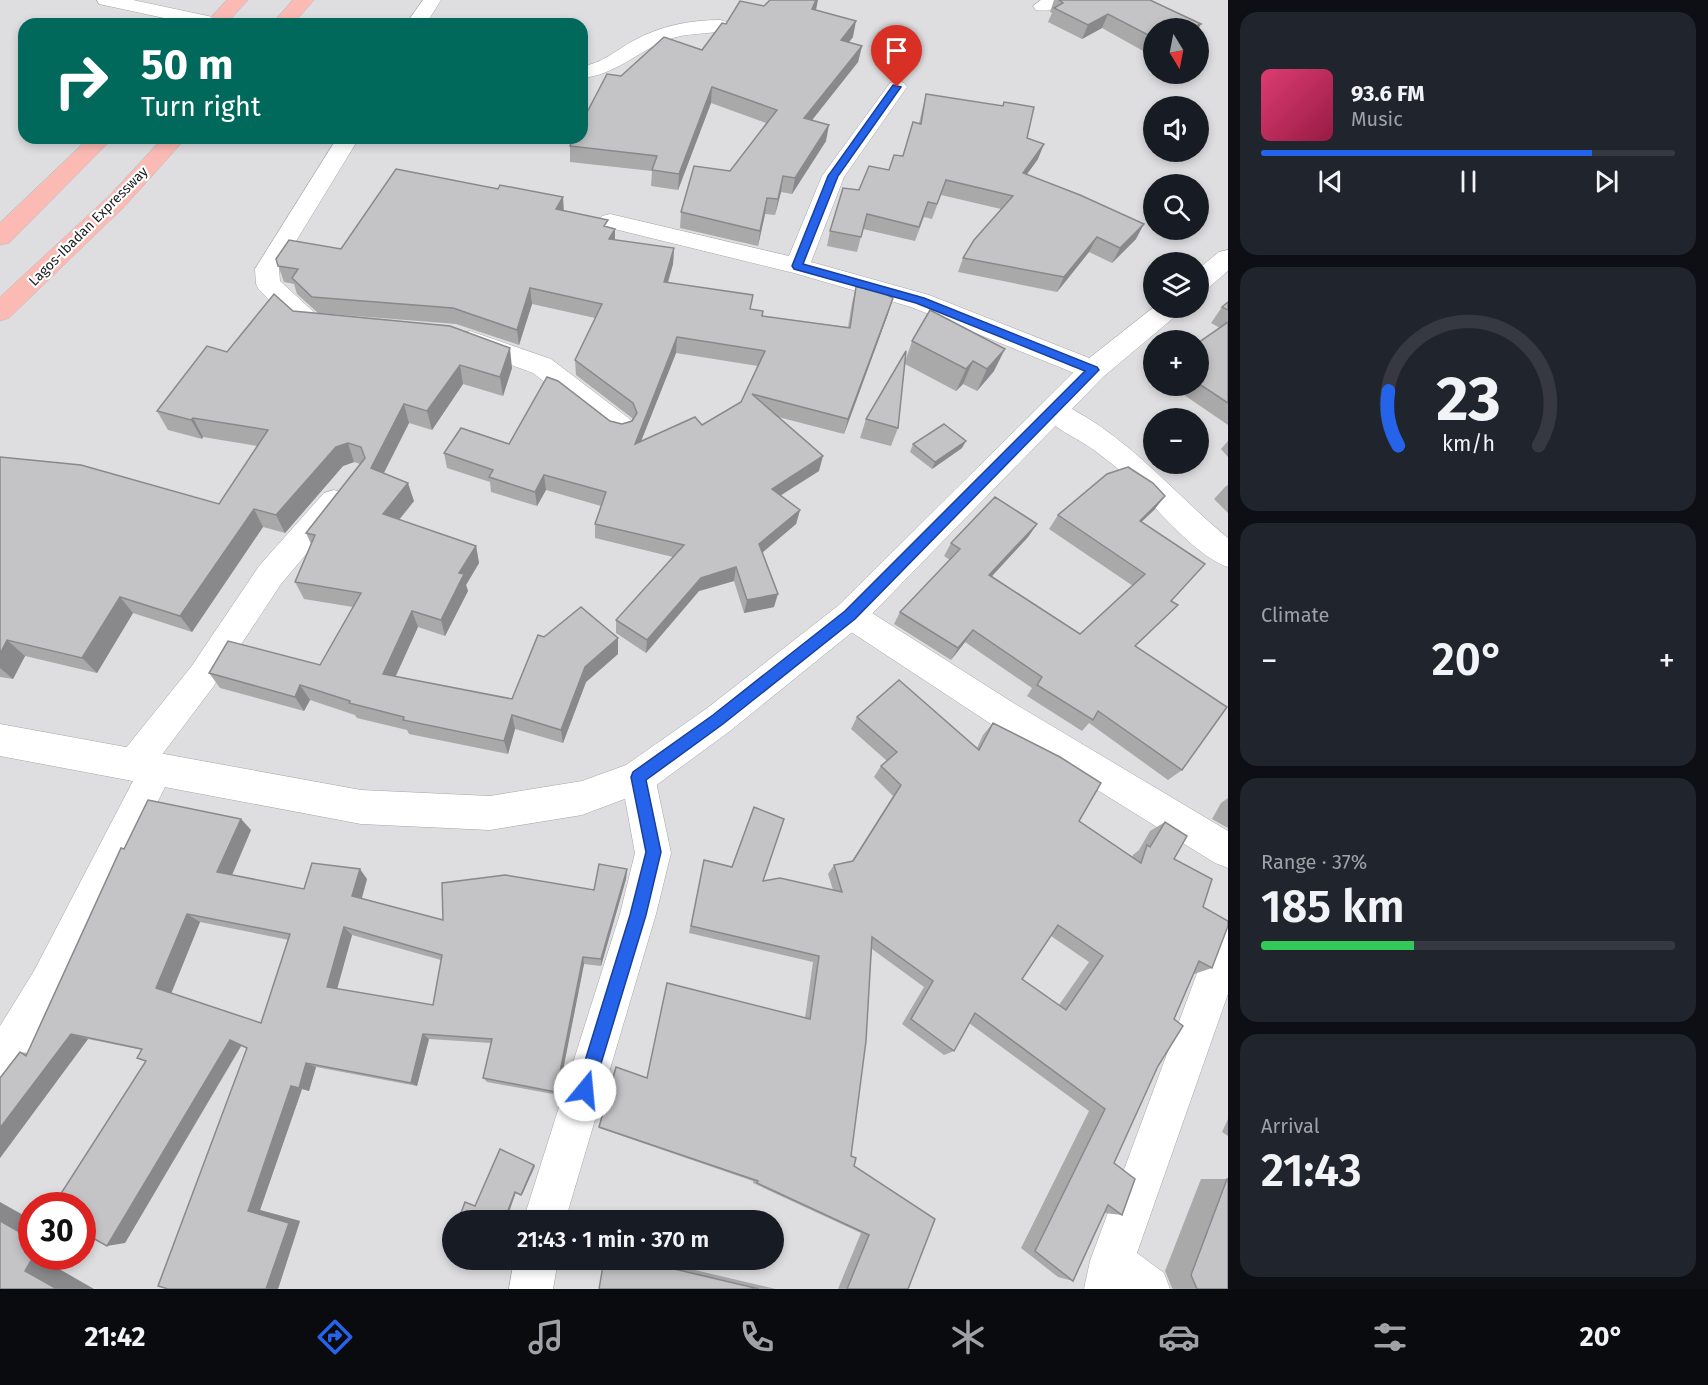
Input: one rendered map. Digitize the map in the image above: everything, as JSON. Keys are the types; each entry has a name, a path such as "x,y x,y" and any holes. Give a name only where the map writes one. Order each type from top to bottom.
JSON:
{"highway":[{"path":"221,18 238,0"},
{"path":"288,18 304,0"},
{"path":"0,237 96,144"},
{"name":"Lagos-Ibadan Expressway","path":"0,312 118,200 169,144"}],"street":[{"path":"106,0 188,18"},
{"path":"420,18 432,0"},
{"path":"588,71 605,68 638,46 678,28 720,26"},
{"path":"797,266 833,176 897,87"},
{"path":"344,144 267,269 268,284 310,323 355,327"},
{"path":"610,221 706,246 797,266 920,301 1093,370"},
{"path":"1209,274 1228,258"},
{"path":"0,740 362,807 490,813 582,798 638,777 718,720 850,615 1093,370 1156,318"},
{"path":"445,334 456,335 542,366 621,427"},
{"path":"1053,410 1092,434 1130,463 1193,526 1228,555"},
{"path":"0,1063 46,984 145,767 270,574 350,482"},
{"path":"850,615 1003,714 1228,851"},
{"path":"547,1210 638,915 653,852 638,777"},
{"path":"1148,1289 1109,1275 1228,941"},
{"path":"531,1289 534,1270"}],"building":[{"path":"770,0 816,0 812,9 856,21 841,40 862,46 804,118 829,125 795,178 783,176 778,199 767,198 760,231 681,212 694,166 730,171 777,110 712,87 679,174 652,170 657,156 570,146 571,144 588,144 588,110 607,74 621,76 664,37 702,50 722,23 726,24 740,1 764,6"},
{"path":"1059,0 1150,0 1188,18 1143,18 1143,32 1108,14 1088,25 1054,8 1063,3"},
{"path":"926,94 1003,106 1004,102 1034,107 1027,138 1044,144 1023,173 1080,195 1143,225 1120,248 1097,237 1064,277 963,258 974,240 1013,196 946,180 937,204 928,202 919,227 867,214 861,237 830,231 843,188 859,190 869,166 889,170 894,155 903,156 913,122 921,124"},
{"path":"396,169 498,189 500,185 563,197 556,209 608,220 604,226 615,229 609,239 674,248 664,282 753,295 750,309 763,311 762,316 850,328 856,287 878,290 893,298 848,419 752,394 823,456 772,489 800,510 759,544 778,594 747,600 736,567 701,578 647,640 616,620 684,545 595,524 606,492 544,475 535,492 489,477 493,470 444,453 461,428 509,444 547,377 558,381 610,421 622,424 632,421 637,413 633,403 575,360 602,304 530,288 517,330 453,308 312,297 292,278 298,269 278,266 276,259 289,240 341,249","holes":["677,337 765,351 741,402 702,425 695,417 635,444"]},
{"path":"274,294 293,311 450,326 510,348 500,377 460,365 427,411 404,404 371,468 408,483 383,514 476,546 459,573 464,574 441,620 412,611 383,674 512,699 538,635 544,637 581,607 618,638 585,667 561,730 512,715 504,741 403,720 404,717 349,703 350,701 300,685 295,697 209,673 228,641 320,665 361,593 295,582 315,535 306,533 365,458 361,447 348,443 336,447 276,515 254,509 180,616 120,597 82,658 7,640 0,654 0,457 81,465 219,504 268,430 193,418 191,420 157,411 207,346 227,352"},
{"path":"1228,302 1228,310 1222,307"},
{"path":"930,310 1005,349 987,369 973,361 966,369 912,341"},
{"path":"1228,322 1228,403 1209,390 1209,335"},
{"path":"906,351 898,428 866,419"},
{"path":"944,424 966,441 935,462 913,444"},
{"path":"1128,467 1153,483 1165,496 1140,521 1205,564 1171,601 1178,605 1135,646 1227,707 1182,770 1098,711 1093,720 1037,685 1042,677 973,630 958,648 900,612 960,549 951,543 995,497 1037,524 989,575 1080,634 1145,574 1058,515 1107,474"},
{"path":"899,680 979,750 993,723 1060,757 1101,783 1079,821 1141,863 1147,845 1150,847 1165,822 1187,836 1174,859 1212,879 1203,907 1228,921 1228,926 1212,968 1199,961 1174,1019 1183,1026 1158,1066 1114,1163 1135,1179 1122,1215 1108,1205 1073,1281 1035,1251 1105,1109 975,1013 954,1051 911,1019 933,981 872,937 866,1041 851,1156 856,1158 854,1166 935,1219 908,1289 847,1289 869,1235 757,1183 758,1181 599,1127 616,1067 647,1078 667,983 810,1019 819,956 691,926 704,860 732,867 754,807 784,819 763,881 780,878 842,892 834,865 853,861 901,785 881,766 897,752 857,717","holes":["1058,925 1103,956 1066,1010 1022,979"]},
{"path":"148,800 241,819 217,872 304,889 312,863 360,869 352,896 443,920 442,883 505,875 594,890 599,864 627,869 601,959 583,957 556,1092 483,1078 492,1039 423,1034 411,1083 306,1063 299,1088 291,1086 248,1211 289,1223 266,1289 168,1289 158,1286 247,1048 230,1040 107,1246 96,1240 96,1192 62,1192 146,1061 137,1058 142,1049 71,1034 0,1128 0,1078 20,1052 26,1056 121,848 124,849","holes":["187,914 290,934 261,1023 156,988","344,927 442,955 433,1005 327,987"]},
{"path":"500,1149 534,1165 521,1195 515,1192 508,1210 462,1210 465,1202 475,1206"},
{"path":"1227,1179 1228,1289 1197,1289 1191,1275"},
{"path":"0,1221 18,1231 18,1270 26,1270 57,1289 0,1289"},
{"path":"602,1270 678,1270 759,1289 599,1289"}],"route":[{"path":"585,1090 638,915 653,852 638,777 718,720 850,615 1093,370 920,301 797,266 833,176 897,87"}]}
